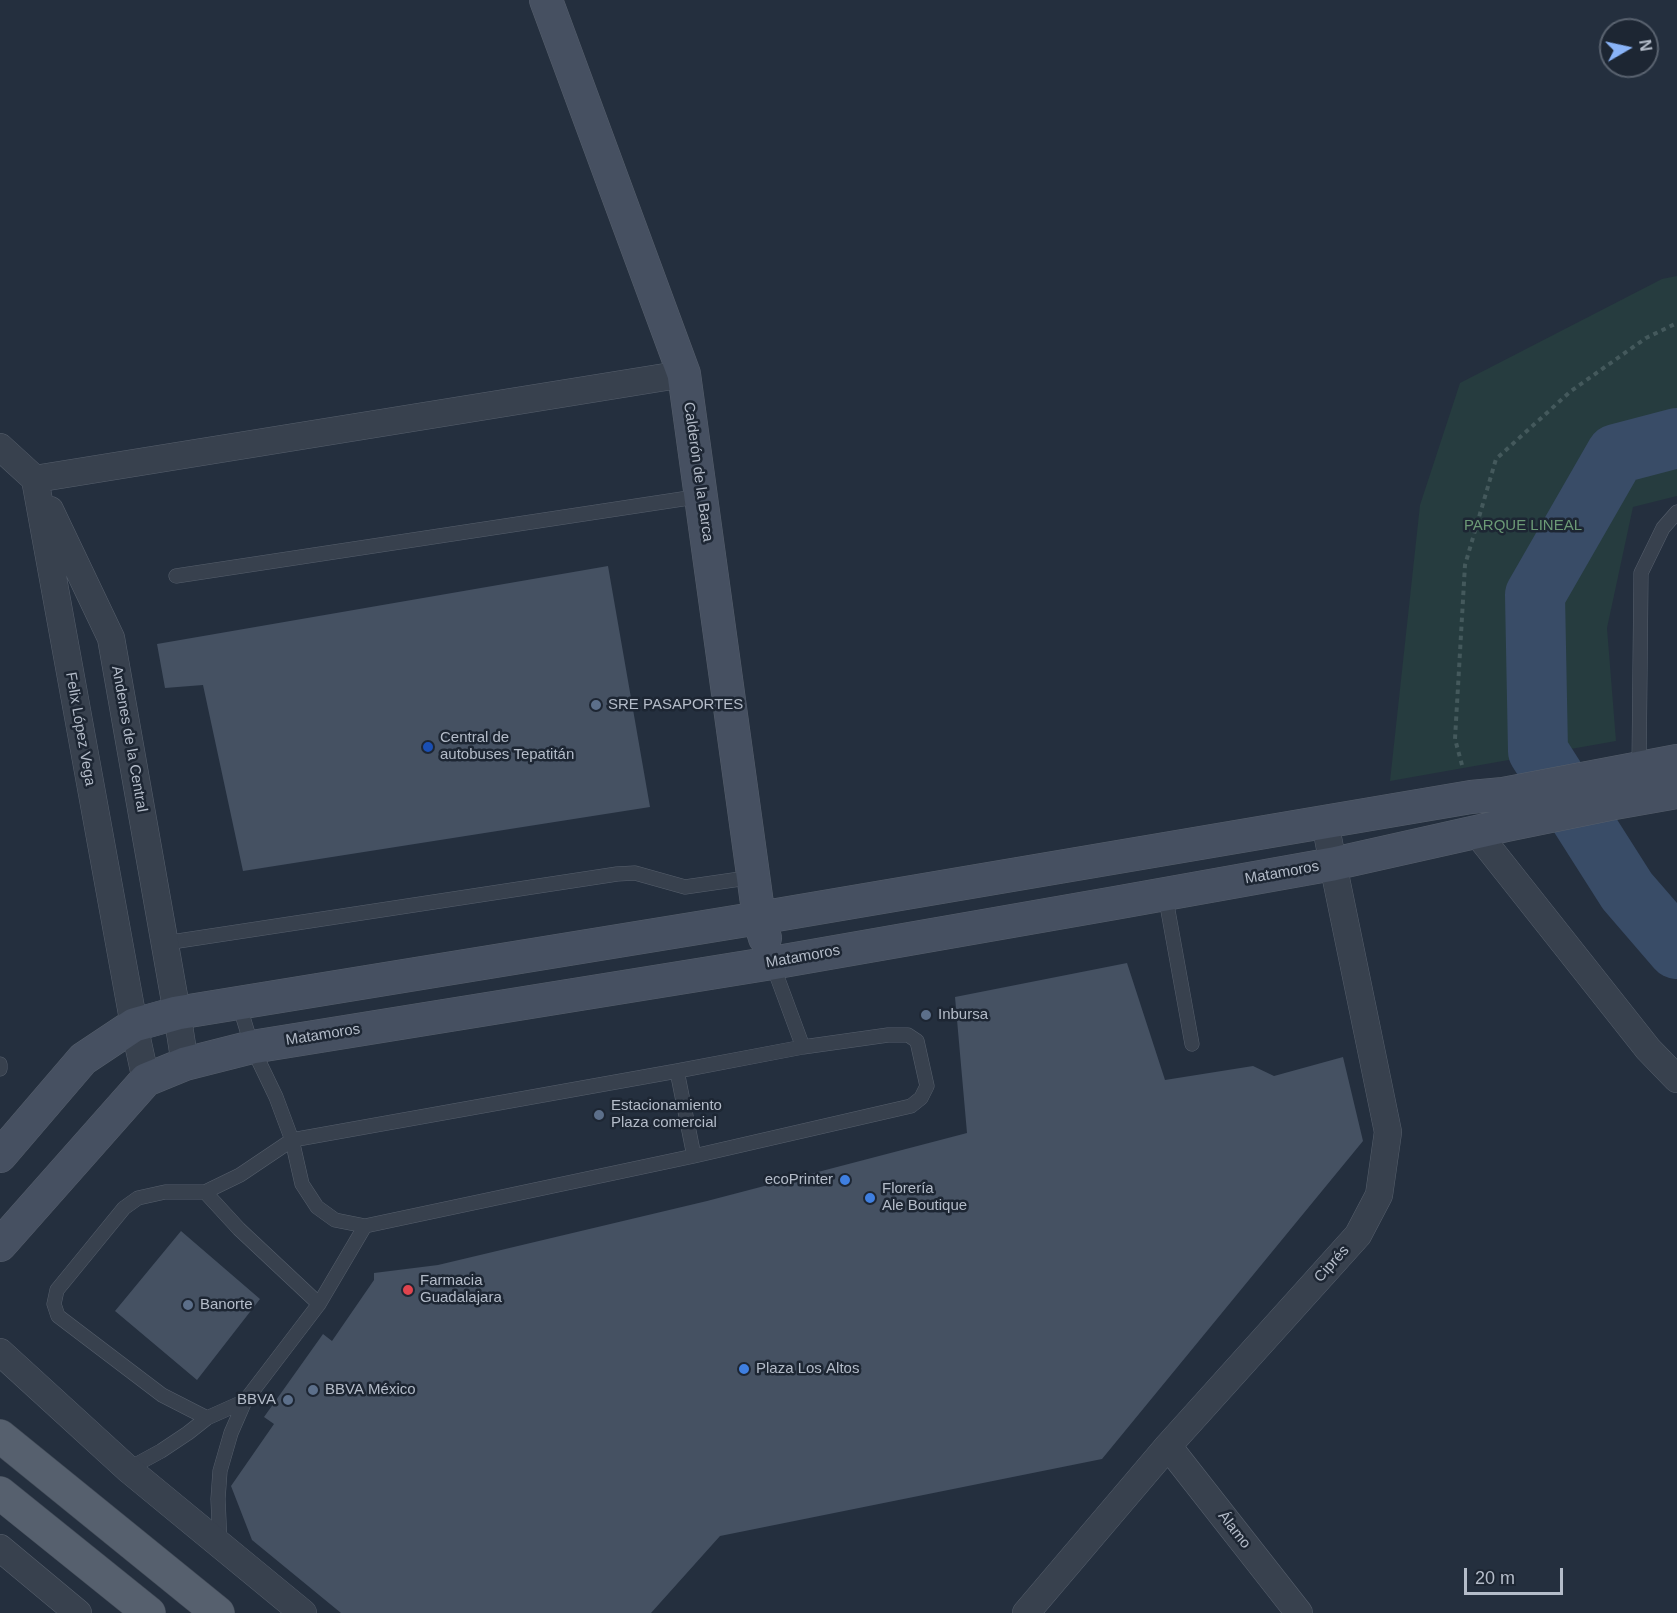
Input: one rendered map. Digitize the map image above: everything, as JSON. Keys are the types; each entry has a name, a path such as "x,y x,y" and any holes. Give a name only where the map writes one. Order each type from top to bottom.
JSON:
{"main road":[{"path":"0,1436 218,1613"},
{"path":"0,1493 149,1613"}],"street":[{"name":"Calderón de la Barca","path":"546,0 684,374 759,918 772,963"},
{"path":"0,447 35,479 684,374"},
{"name":"Andenes de la Central","path":"35,479 111,638 185,1064"},
{"name":"Felix López Vega","path":"35,479 134,1025 146,1080"},
{"name":"Matamoros","path":"1603,790 1639,768 1677,761"},
{"name":"Matamoros","path":"0,1245 146,1080 185,1064 252,1047 772,963 1333,864 1496,817 1603,790 1677,792"},
{"name":"Matamoros","path":"0,1156 82,1059 134,1025 177,1013 759,918 1470,797 1496,817"},
{"path":"1496,817 1648,1049 1677,1079"},
{"name":"Ciprés","path":"1026,1613 1168,1446 1358,1235 1380,1195 1388,1132 1325,822"},
{"path":"0,1352 128,1469 303,1613"},
{"name":"Álamo","path":"1168,1446 1299,1613"},
{"path":"0,1548 78,1613"}],"lane":[{"path":"176,576 702,496"},
{"path":"1639,768 1641,573 1663,528 1677,512"},
{"path":"165,943 617,874 635,873 685,887 753,877"},
{"path":"1165,894 1192,1044"},
{"path":"772,963 803,1047"},
{"path":"207,1418 152,1388 58,1316 54,1304 57,1290 124,1208 138,1198 165,1192 206,1192 240,1175 292,1140 803,1047 888,1035 908,1035 917,1041 927,1086 921,1098 911,1106 694,1156 365,1226 335,1220 317,1207 302,1184 292,1140 276,1097 252,1047 239,1004"},
{"path":"677,1071 694,1156"},
{"path":"206,1192 238,1229 319,1304"},
{"path":"220,1544 218,1499 220,1471 231,1433 245,1401 319,1304 365,1226"},
{"path":"128,1469 161,1451 207,1418 245,1401"}],"path":[{"path":"1470,797 1455,739 1465,566 1496,459 1571,391 1646,338 1677,323"}],"green space":[{"name":"PARQUE LINEAL","path":"1677,276 1677,496 1633,507 1607,628 1616,741 1390,781 1420,505 1460,383 1662,279"}],"building":[{"name":"Central de autobuses Tepatitán","path":"608,566 650,807 243,871 203,685 165,688 157,644"},
{"name":"Plaza Los Altos","path":"1127,963 1165,1080 1253,1066 1274,1076 1343,1057 1363,1141 1102,1459 720,1536 651,1613 341,1613 252,1540 231,1486 274,1424 264,1417 323,1334 332,1341 374,1280 374,1273 438,1265 707,1201 967,1133 955,997"},
{"name":"Banorte","path":"181,1231 260,1299 197,1380 115,1311"}],"waterway":[{"path":"1677,438 1616,454 1535,595 1538,751 1627,891 1677,949"}],"place":[{"name":"SRE PASAPORTES","path":"596,705"},
{"name":"Central de autobuses Tepatitán","path":"428,747"},
{"name":"Inbursa","path":"926,1015"},
{"name":"Estacionamiento Plaza comercial","path":"599,1115"},
{"name":"ecoPrinter","path":"845,1180"},
{"name":"Florería Ale Boutique","path":"870,1198"},
{"name":"Farmacia Guadalajara","path":"408,1290"},
{"name":"Banorte","path":"188,1305"},
{"name":"Plaza Los Altos","path":"744,1369"},
{"name":"BBVA México","path":"313,1390"},
{"name":"BBVA","path":"288,1400"}]}
